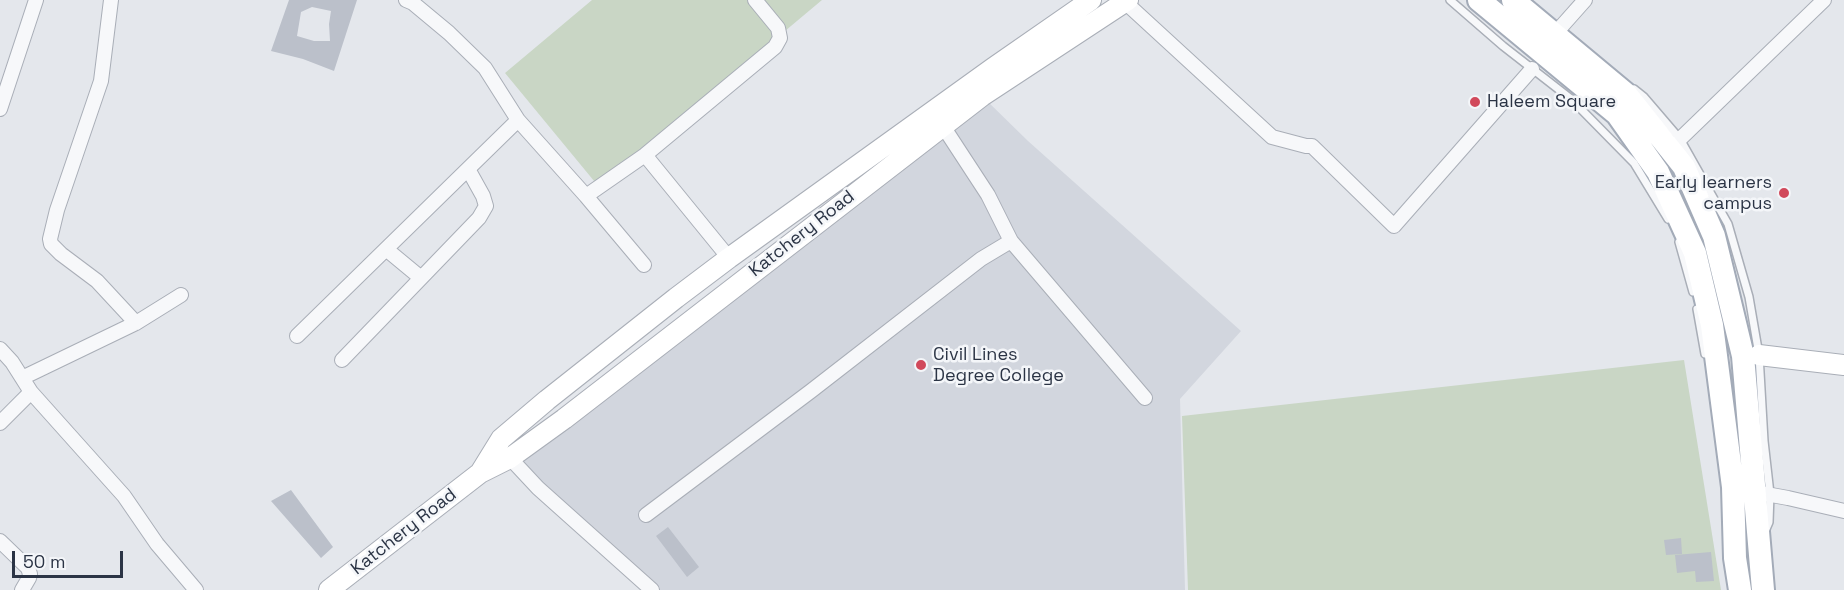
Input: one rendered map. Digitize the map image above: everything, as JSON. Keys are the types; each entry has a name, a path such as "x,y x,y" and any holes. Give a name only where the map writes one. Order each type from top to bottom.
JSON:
{"main road":[{"name":"Katchery Road","path":"480,473 501,440 547,400 676,298 795,212 938,118 998,75 1091,0"},
{"path":"1479,0 1617,114 1658,172 1695,252 1712,325 1733,487 1735,558 1740,590"},
{"path":"1513,0 1626,94 1684,167 1714,236 1743,356 1762,493 1759,548 1763,590"},
{"name":"Katchery Road","path":"998,75 1126,1"},
{"name":"Katchery Road","path":"329,590 480,473 510,458 564,419 808,229 938,118"},
{"path":"795,212 808,229"},
{"path":"676,298 692,318"},
{"path":"1759,355 1844,365"},
{"path":"547,400 564,419"}],"street":[{"path":"0,109 36,0"},
{"path":"111,0 101,81 57,210 50,239 51,244 61,254 97,281 136,323"},
{"path":"406,0 413,3 449,33 485,68 518,120 644,265"},
{"path":"586,196 645,154 775,47 780,38 778,28 755,0"},
{"path":"1561,27 1585,0"},
{"path":"1680,139 1824,0"},
{"path":"1126,1 1272,137 1312,146 1394,226 1532,69"},
{"path":"938,118 988,195 1011,241 1145,398"},
{"path":"297,336 518,120"},
{"path":"645,154 729,258"},
{"path":"342,360 479,218 486,206 468,169"},
{"path":"646,515 981,260 1011,241"},
{"path":"386,249 421,278"},
{"path":"22,378 136,323 181,295"},
{"path":"0,349 31,392 124,496 157,544 196,590"},
{"path":"0,423 31,392"},
{"path":"510,458 538,488 652,590"},
{"path":"1762,493 1844,511"},
{"path":"0,541 28,568 29,578 22,590"}],"lane":[{"path":"1450,0 1571,99 1634,163 1670,221"},
{"path":"1627,83 1644,97 1680,139 1728,224 1749,297 1759,355 1764,441 1762,493"},
{"path":"1676,231 1696,303 1706,362"},
{"path":"1725,503 1735,558"}],"shaded area":[{"name":"Civil Lines Degree College","path":"982,96 1028,141 1241,331 1180,399 1185,590 652,590 510,458"}],"green space":[{"path":"592,0 822,0 599,187 505,73"},
{"path":"1684,360 1721,590 1188,590 1182,416"}],"building":[{"path":"289,0 357,0 334,71 303,59 271,51","holes":["312,7 331,11 330,41 314,41 297,36 301,12"]},
{"path":"291,490 333,547 321,558 271,501"},
{"path":"668,527 699,567 687,577 656,536"},
{"path":"1681,538 1682,554 1666,555 1664,540"},
{"path":"1711,552 1714,581 1696,582 1695,571 1677,573 1675,555"}],"place":[{"name":"Haleem Square","path":"1475,102"},
{"name":"Early learners campus","path":"1784,193"},
{"name":"Civil Lines Degree College","path":"921,365"}]}
